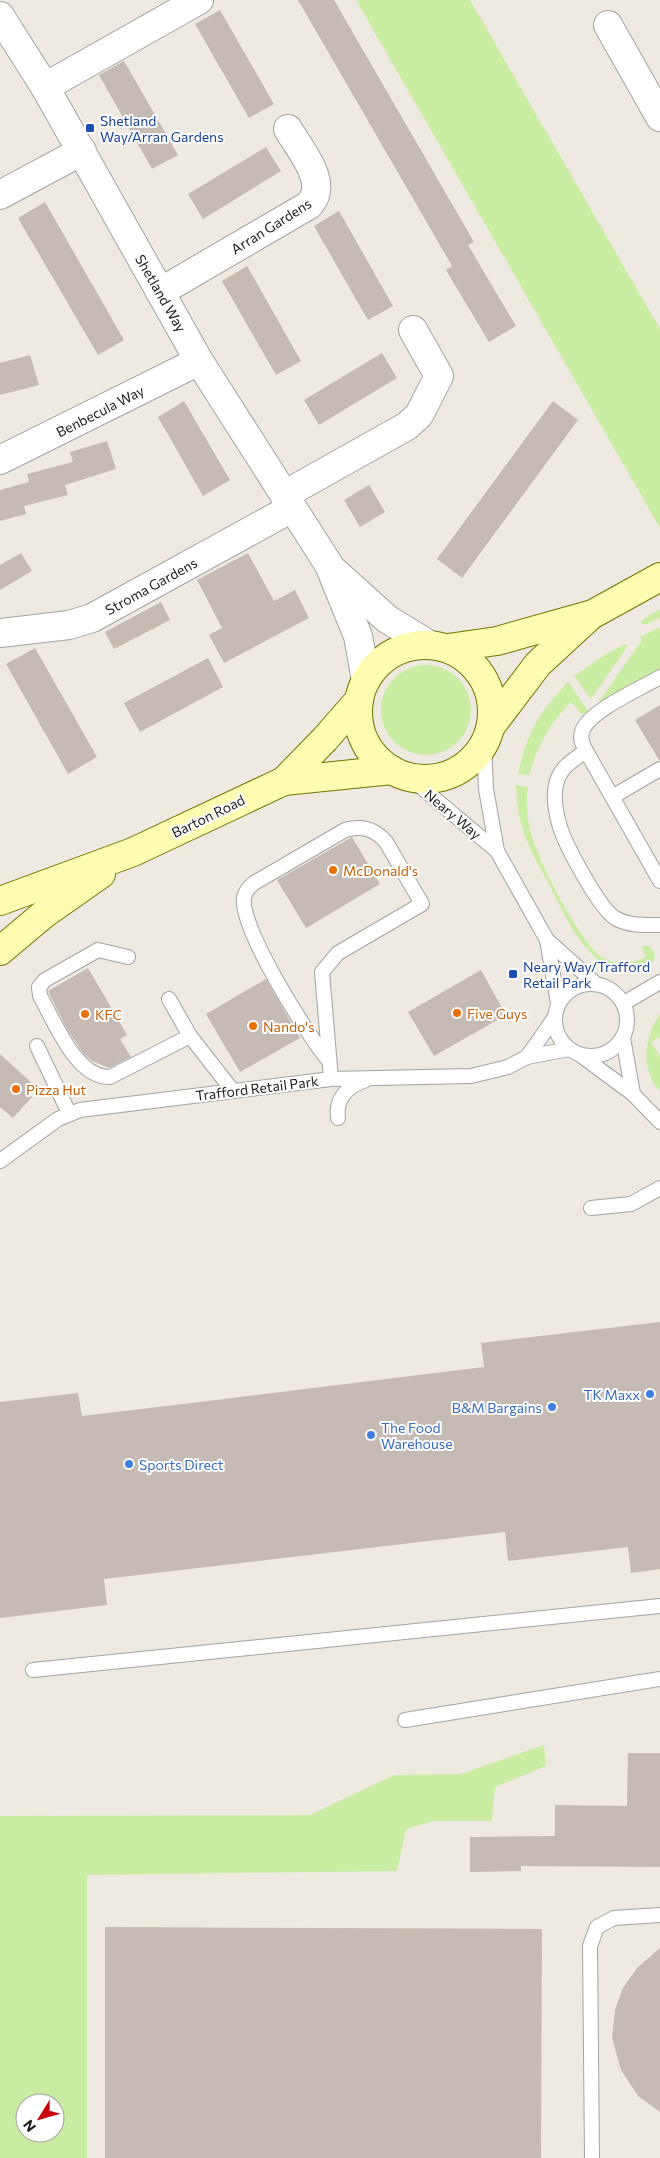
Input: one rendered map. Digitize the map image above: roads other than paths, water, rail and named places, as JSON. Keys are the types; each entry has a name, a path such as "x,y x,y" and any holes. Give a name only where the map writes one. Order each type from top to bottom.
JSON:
{"main road":[{"path":"593,614 538,664 471,762 452,774 431,779 401,774 376,757 364,740 358,721 362,690 377,665 392,653 409,646 438,646 498,641 593,614 660,577"},
{"path":"438,646 465,657 479,671 488,687 493,707 488,735"},
{"name":"Barton Road","path":"0,901 133,852 284,781 325,739 362,690"},
{"name":"Barton Road","path":"284,781 401,774"},
{"name":"Barton Road","path":"0,951 44,914 133,852"}],"street":[{"path":"45,87 199,0"},
{"name":"Shetland Way","path":"0,16 45,87 199,360 329,566 358,636 362,690"},
{"path":"608,25 660,117"},
{"name":"Arran Gardens","path":"160,292 309,205 315,199 318,188 315,175 288,129"},
{"path":"0,196 82,151"},
{"path":"288,502 407,426 419,415 439,376 413,330"},
{"name":"Benbecula Way","path":"0,460 199,360"},
{"name":"Stroma Gardens","path":"0,633 68,625 92,618 288,502"},
{"name":"Shetland Way","path":"329,566 387,620 438,646"}],"lane":[{"path":"660,677 602,710 583,729 581,738 586,751 660,881"},
{"name":"Neary Way","path":"488,735 486,789 497,851 547,940 596,984"},
{"path":"586,751 567,764 560,774 556,785 556,810 565,840 604,909 625,923 660,925"},
{"path":"612,797 660,769"},
{"name":"Neary Way","path":"401,774 497,851"},
{"path":"329,1061 312,1040 288,1001 253,930 244,904 247,889 254,883 345,830 361,828 378,833 386,842 422,904 338,953 322,972 331,1079"},
{"name":"Neary Way","path":"547,940 557,1010"},
{"path":"128,957 98,950 45,980 39,987 40,996 79,1063 96,1076 110,1078 190,1036"},
{"path":"624,1003 659,983"},
{"path":"527,1058 565,994 574,987 585,984 607,987 624,1003 627,1027 623,1038 616,1046 599,1055 574,1051"},
{"path":"169,999 190,1036 233,1091"},
{"path":"557,1010 556,1029 561,1040 633,1094 660,1122"},
{"path":"623,1038 633,1094"},
{"path":"37,1046 69,1113"},
{"name":"Trafford Retail Park","path":"0,1161 69,1113 331,1079 471,1076 508,1067 527,1058 574,1051"},
{"path":"338,1118 337,1106 344,1093 362,1082 374,1078"},
{"path":"591,1208 631,1204 660,1188"},
{"path":"33,1670 660,1606"},
{"path":"405,1720 660,1680"},
{"path":"592,2158 590,1946 597,1927 614,1918 660,1915"}],"place":[{"name":"Shetland Way/Arran Gardens","path":"90,128"},
{"name":"McDonald's","path":"333,870"},
{"name":"Neary Way/Trafford Retail Park","path":"513,974"},
{"name":"Five Guys","path":"457,1013"},
{"name":"KFC","path":"85,1014"},
{"name":"Nando's","path":"253,1026"},
{"name":"Pizza Hut","path":"16,1089"},
{"name":"TK Maxx","path":"650,1394"},
{"name":"B&M Bargains","path":"552,1407"},
{"name":"The Food Warehouse","path":"371,1435"},
{"name":"Sports Direct","path":"129,1464"}]}
